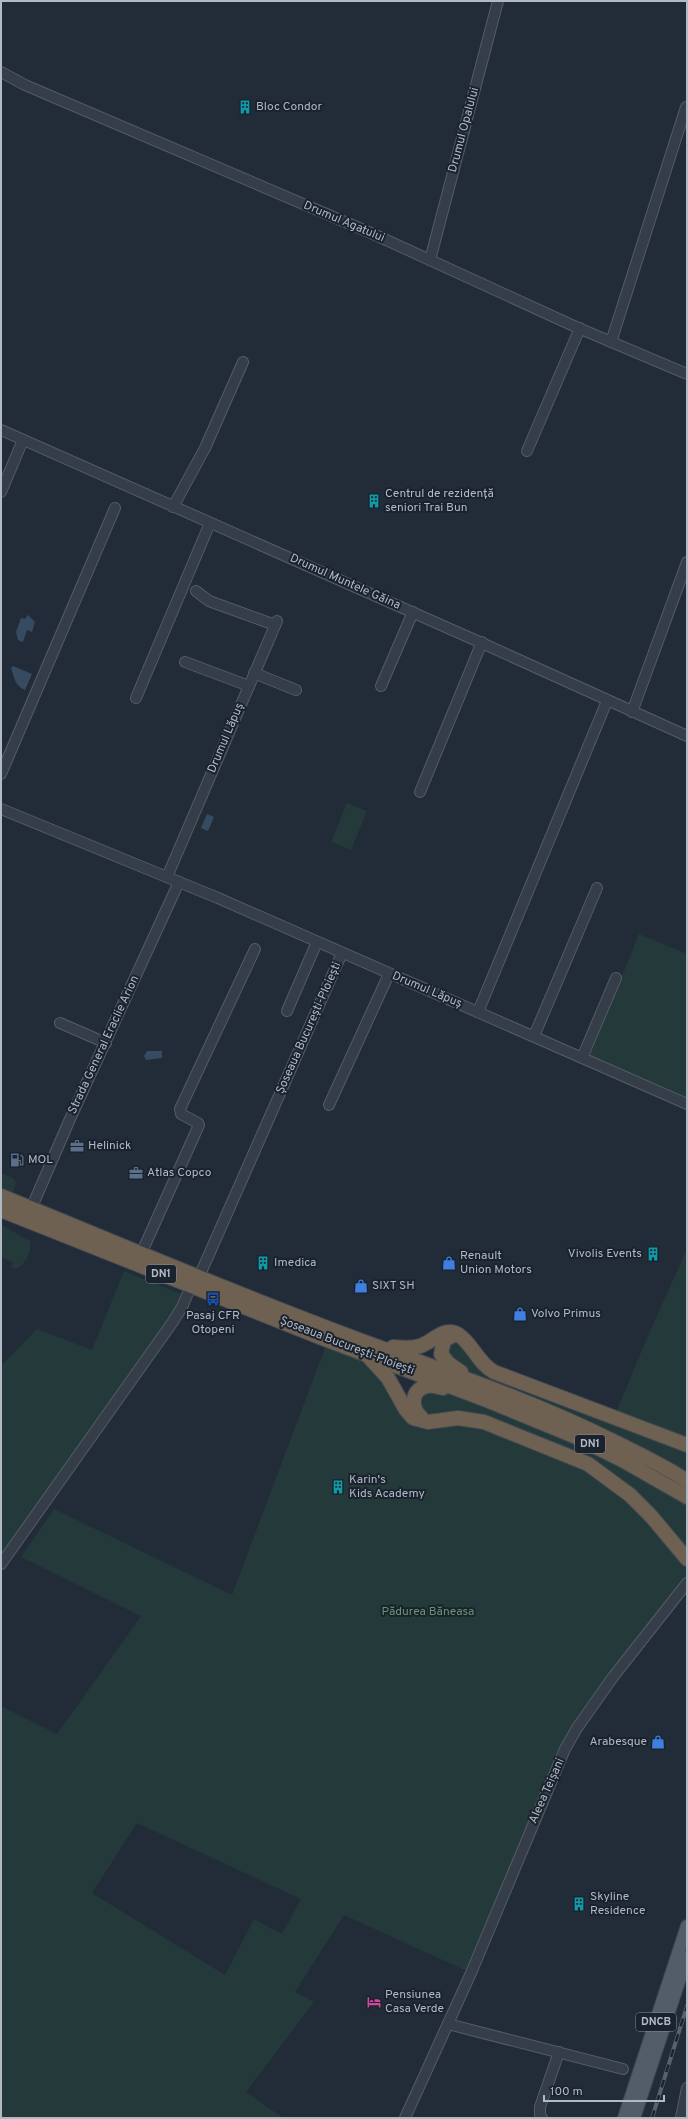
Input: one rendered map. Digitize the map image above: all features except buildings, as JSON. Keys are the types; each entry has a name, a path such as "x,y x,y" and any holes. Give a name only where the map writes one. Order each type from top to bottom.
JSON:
{"highway":[{"name":"Șoseaua București-Ploiești","path":"1,1196 141,1254 195,1282"},
{"name":"Șoseaua București-Ploiești","path":"1,1210 195,1282 472,1388 579,1424 631,1450 687,1481"},
{"path":"687,1445 494,1372 482,1363 459,1335 453,1332 447,1332 424,1345 415,1347 371,1350 410,1414 418,1420 428,1422 458,1418 484,1422 588,1464 630,1495 651,1516 687,1559"},
{"path":"459,1335 451,1335 444,1340 441,1354 472,1388"},
{"path":"428,1422 418,1415 413,1407 414,1397 419,1390 427,1386 472,1388"},
{"name":"Șoseaua București-Ploiești","path":"491,1395 624,1461 687,1497"}],"main road":[{"name":"DNCB","path":"624,2118 687,1926"},
{"name":"DNCB","path":"634,2118 687,1957"}],"street":[{"name":"Drumul Opalului","path":"430,260 498,1"},
{"name":"Drumul Agatului","path":"1,72 47,94 430,260 611,342 687,374"},
{"path":"611,342 686,107"},
{"path":"527,450 580,328"},
{"path":"173,507 205,448 243,362"},
{"name":"Drumul Muntele Găina","path":"1,430 482,642 607,701 687,736"},
{"path":"1,492 23,440"},
{"path":"1,774 115,508"},
{"path":"136,698 210,523"},
{"path":"632,712 687,562"},
{"name":"Drumul Lăpuș","path":"167,877 276,623 209,601 196,590"},
{"path":"381,686 413,612"},
{"path":"420,792 482,642"},
{"path":"185,662 249,686"},
{"path":"254,673 296,690"},
{"path":"478,1012 607,701"},
{"name":"Drumul Lăpuș","path":"1,809 179,882 687,1104"},
{"name":"Strada General Eraclie Arion","path":"31,1209 70,1119 179,882"},
{"path":"534,1036 597,888"},
{"path":"287,1011 317,942"},
{"path":"141,1254 198,1127 198,1122 181,1114 180,1109 255,949"},
{"name":"Șoseaua București-Ploiești","path":"195,1282 342,953"},
{"path":"328,1106 389,974"},
{"path":"582,1058 616,978"},
{"path":"60,1023 106,1043"},
{"path":"1,1564 172,1323 195,1282"},
{"name":"Aleea Teișani","path":"405,2118 448,2024 533,1821 577,1728 612,1677 687,1583"},
{"path":"448,2024 624,2069"},
{"path":"542,2118 540,2115 540,2107 559,2052"},
{"path":"681,2118 687,2088"}],"green space":[{"path":"347,803 367,811 351,850 331,842"},
{"path":"639,934 687,954 687,1104 588,1060"},
{"path":"1,1173 13,1178 16,1182 14,1191 11,1192 1,1188"},
{"path":"1,1225 30,1241 28,1256 24,1263 18,1268 11,1268 13,1262 1,1257"},
{"path":"687,1249 687,1481 475,1382 448,1363 442,1345 451,1335 479,1359 614,1417 647,1338"},
{"path":"124,1271 181,1294 178,1306 1,1558 1,1366 37,1329 92,1350"},
{"name":"Pădurea Băneasa","path":"328,1340 367,1355 423,1419 419,1390 470,1394 687,1497 687,1583 577,1728 471,1973 344,1915 295,1992 314,2002 246,2092 283,2118 1,2118 1,1706 57,1734 141,1616 21,1557 54,1509 232,1595","holes":["137,1823 301,1899 282,1934 254,1919 225,1975 92,1893"]}],"water":[{"path":"28,615 35,622 32,632 27,630 23,642 18,640 16,632 21,618 25,619"},
{"path":"13,666 32,674 25,690 15,681 11,668"},
{"path":"207,814 214,817 208,831 201,828"},
{"path":"147,1051 162,1051 162,1058 146,1060 144,1056"}],"railway":[{"path":"652,2118 687,2006"}],"place":[{"name":"Bloc Condor","path":"245,107"},
{"name":"Centrul de rezidență seniori Trai Bun","path":"374,501"},
{"name":"Helinick","path":"77,1146"},
{"name":"MOL","path":"17,1160"},
{"name":"Atlas Copco","path":"136,1173"},
{"name":"Vivolis Events","path":"653,1254"},
{"name":"Imedica","path":"263,1263"},
{"name":"Renault Union Motors","path":"449,1263"},
{"name":"SIXT SH","path":"361,1286"},
{"name":"Pasaj CFR Otopeni","path":"213,1299"},
{"name":"Volvo Primus","path":"520,1314"},
{"name":"Karin's Kids Academy","path":"338,1487"},
{"name":"Arabesque","path":"658,1742"},
{"name":"Skyline Residence","path":"579,1904"},
{"name":"Pensiunea Casa Verde","path":"374,2002"}]}
